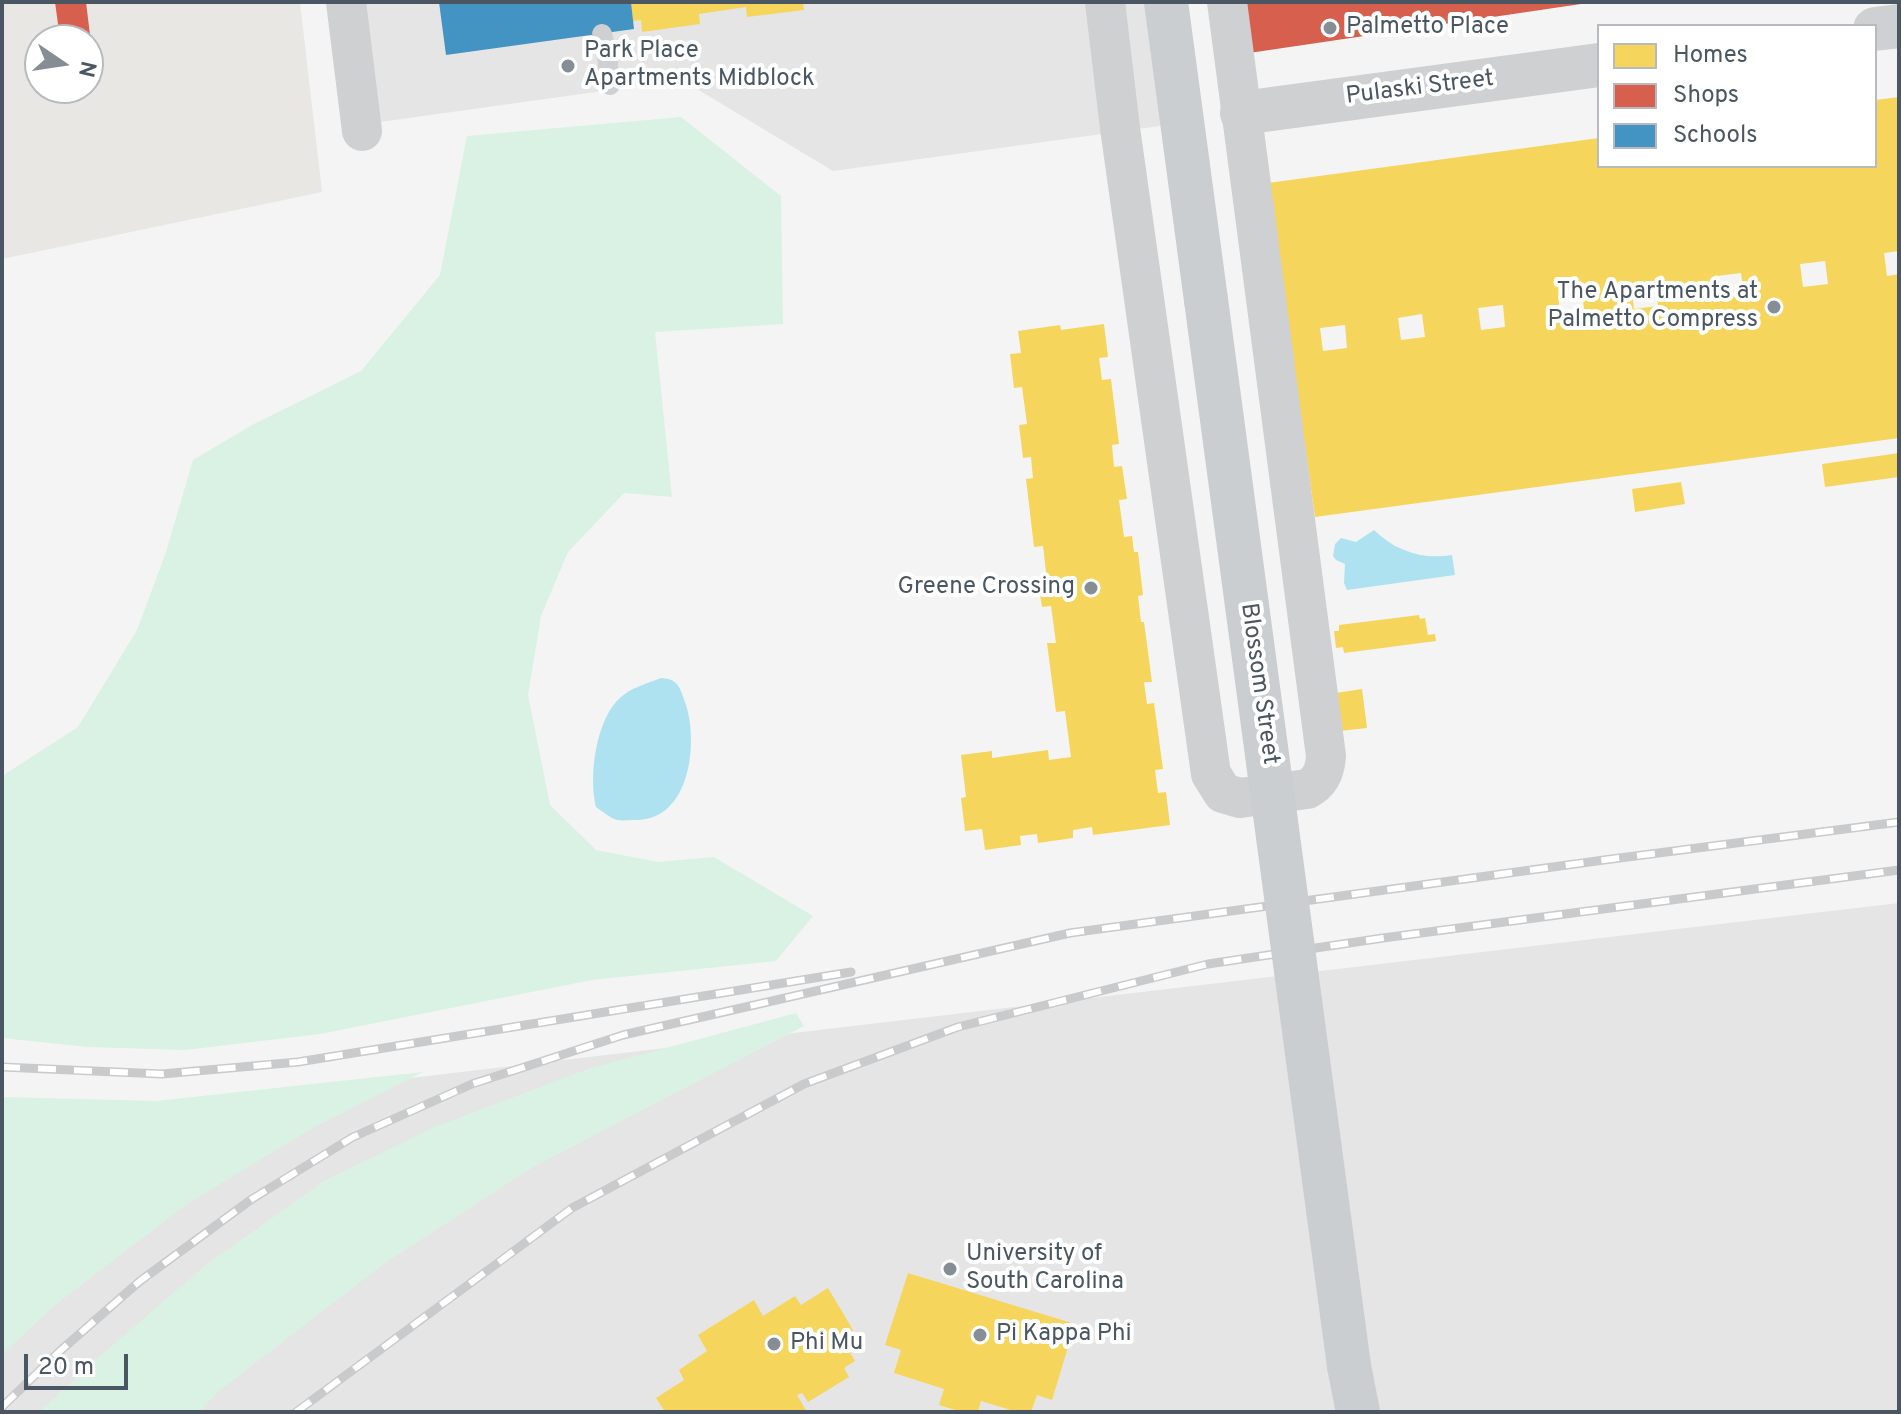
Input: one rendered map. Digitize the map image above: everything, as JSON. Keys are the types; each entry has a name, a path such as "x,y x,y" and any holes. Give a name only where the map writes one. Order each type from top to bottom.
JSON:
{"main road":[{"name":"Blossom Street","path":"1166,2 1349,1366 1358,1412"},
{"name":"Blossom Street","path":"1349,1366 1350,1412"}],"street":[{"path":"346,2 362,131"},
{"path":"1105,2 1211,774 1223,793 1240,798 1307,789 1321,778 1326,756 1227,2"},
{"path":"1877,29 1899,26"},
{"name":"Pulaski Street","path":"1242,113 1597,65"}],"lane":[{"path":"602,34 610,85"}],"shaded area":[{"path":"2,2 300,2 322,192 2,259"},
{"path":"364,2 1173,2 1189,122 833,171 682,80 380,122"},
{"name":"University of South Carolina","path":"1899,903 1899,1412 2,1412 2,1126"}],"green space":[{"path":"681,117 781,196 783,324 655,332 672,497 624,493 568,552 541,616 528,695 550,805 596,850 658,862 714,857 813,916 776,961 592,980 320,1034 185,1050 87,1047 2,1038 2,776 78,727 137,630 166,552 193,460 252,425 361,371 440,275 467,136"},
{"path":"796,1013 804,1026 535,1166 385,1263 219,1391 199,1412 39,1412 203,1267 324,1181 432,1128 588,1069"},
{"path":"423,1072 311,1129 187,1204 54,1306 2,1355 2,1097 156,1101"}],"water":[{"path":"1374,530 1410,552 1431,556 1452,555 1455,575 1347,590 1344,583 1345,564 1333,556 1335,544 1341,538 1356,542"},
{"path":"661,678 675,683 685,702 691,737 686,776 679,793 668,807 654,817 617,820 596,807 593,780 600,734 612,707 624,694"}],"building: Homes":[{"path":"631,2 803,2 804,10 747,17 746,7 699,14 700,24 642,32 641,20 633,21"},
{"name":"The Apartments at Palmetto Compress","path":"1899,97 1899,251 1884,253 1887,276 1899,274 1899,438 1315,517 1268,183 1597,138 1597,168 1877,168 1877,100","holes":["1825,261 1828,284 1803,287 1800,264","1741,273 1744,295 1720,299 1717,276","1655,283 1658,306 1634,309 1631,286","1582,293 1585,315 1561,319 1558,296","1503,305 1505,327 1481,330 1478,308","1422,314 1425,337 1401,340 1398,318","1345,325 1347,348 1323,351 1320,328"]},
{"name":"Greene Crossing","path":"1104,324 1108,357 1099,358 1102,380 1111,379 1119,444 1112,445 1114,467 1122,466 1127,499 1119,500 1124,537 1132,536 1134,552 1138,552 1143,595 1138,596 1152,682 1144,682 1147,704 1154,703 1163,769 1155,770 1158,793 1166,792 1170,825 1093,835 1092,827 1073,830 1073,838 1038,843 1037,834 1020,836 1021,845 985,850 982,829 965,831 961,798 966,797 961,755 992,751 992,758 1048,750 1049,760 1071,757 1065,711 1056,712 1047,643 1056,643 1051,606 1042,607 1038,582 1047,580 1043,546 1034,547 1026,479 1033,478 1031,457 1023,458 1019,425 1027,424 1022,387 1014,388 1010,354 1021,353 1018,331 1060,325 1061,330"},
{"path":"1899,453 1899,477 1825,487 1822,464"},
{"path":"1681,482 1685,504 1635,512 1632,489"},
{"path":"1419,615 1420,619 1425,618 1428,635 1435,634 1436,641 1344,653 1343,647 1336,648 1334,631 1339,631 1339,625"},
{"path":"1362,689 1367,728 1340,731 1336,693"},
{"name":"Pi Kappa Phi","path":"908,1273 1075,1324 1052,1400 1037,1395 1031,1412 1017,1412 981,1401 978,1412 962,1412 939,1405 944,1389 894,1373 901,1350 885,1345"},
{"name":"Phi Mu","path":"828,1288 853,1330 841,1338 855,1361 844,1368 849,1377 808,1402 802,1393 797,1395 807,1412 665,1412 656,1398 684,1380 679,1370 707,1351 698,1335 754,1300 763,1316 795,1296 801,1305"}],"building: Shops":[{"path":"55,2 86,2 89,24 58,24"},
{"name":"Palmetto Place","path":"1243,2 1581,2 1581,4 1249,53"}],"building: Schools":[{"path":"439,2 631,2 634,29 446,55"}],"railway":[{"path":"2,1407 140,1281 252,1199 353,1137 472,1084 623,1035 1070,933 1899,822"},
{"path":"296,1412 572,1208 804,1084 958,1027 1208,964 1899,870"},
{"path":"2,1067 162,1074 298,1062 851,972"}],"place":[{"name":"Palmetto Place","path":"1330,28"},
{"name":"Park Place Apartments Midblock","path":"568,66"},
{"name":"The Apartments at Palmetto Compress","path":"1774,307"},
{"name":"Greene Crossing","path":"1091,588"},
{"name":"University of South Carolina","path":"950,1269"},
{"name":"Pi Kappa Phi","path":"980,1335"},
{"name":"Phi Mu","path":"774,1344"}]}
